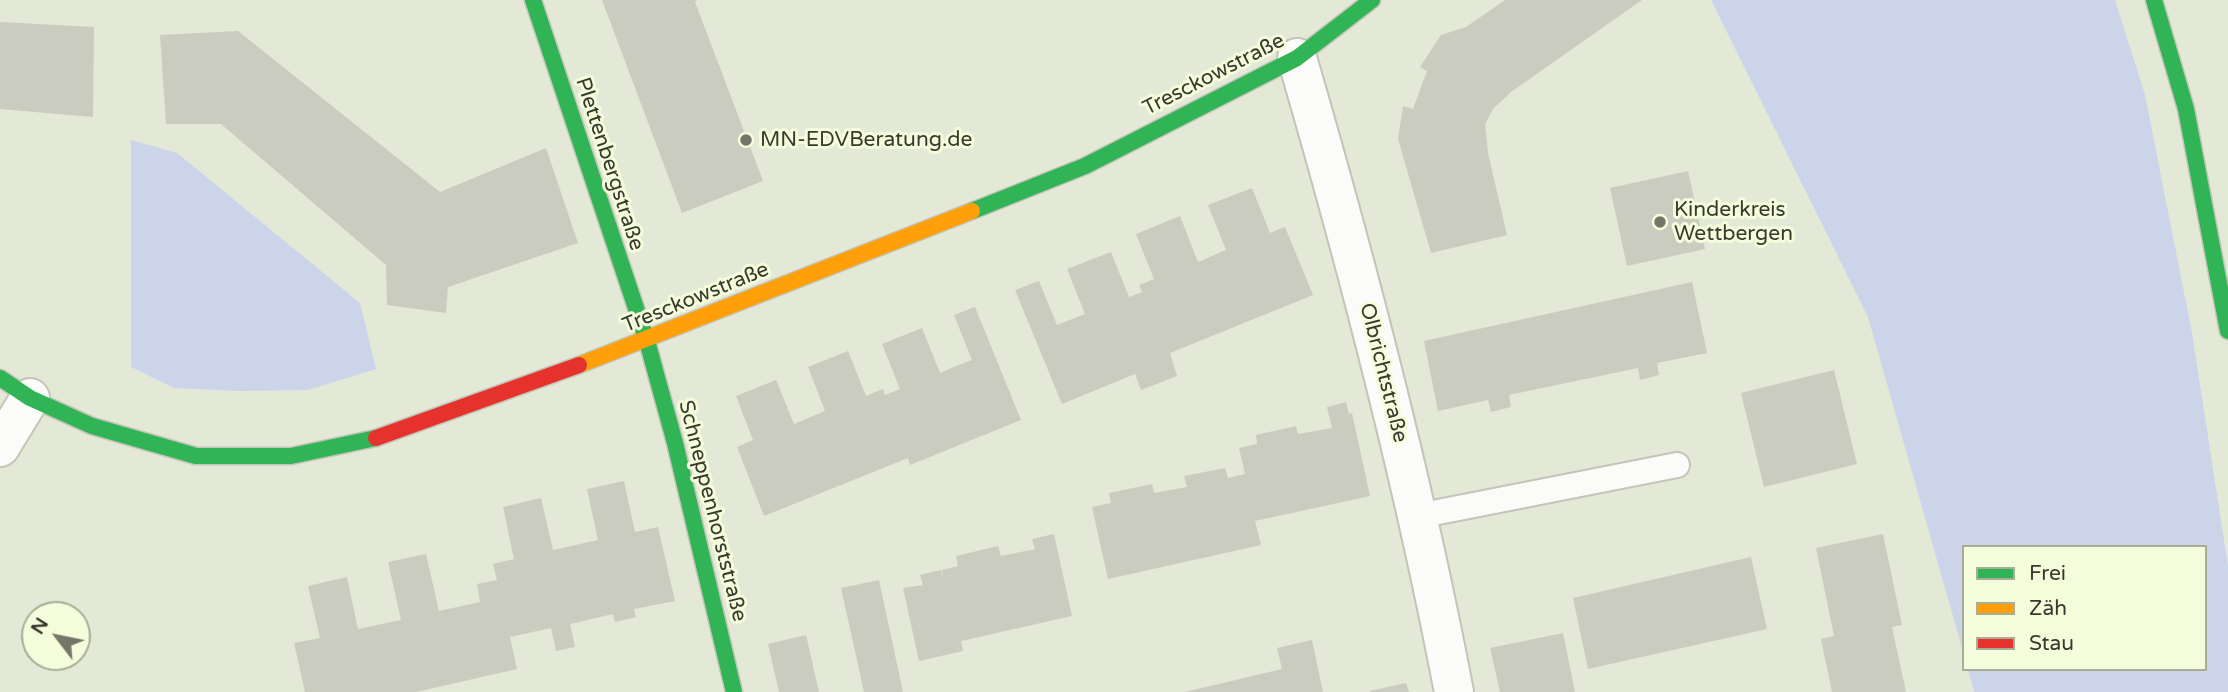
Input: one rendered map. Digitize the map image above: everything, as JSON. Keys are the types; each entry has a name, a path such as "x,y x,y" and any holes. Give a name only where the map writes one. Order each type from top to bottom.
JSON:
{"street":[{"name":"Plettenbergstraße","path":"533,0 647,341"},
{"name":"Tresckowstraße","path":"15,388 92,426 196,456 291,456 367,441 647,341 1084,166 1297,58 1372,0"},
{"path":"2154,0 2186,109 2228,331"},
{"name":"Olbrichtstraße","path":"1297,58 1382,365 1418,516 1454,692"},
{"name":"Schneppenhorststraße","path":"647,341 676,443 734,692"},
{"path":"0,447 15,388"}],"lane":[{"path":"1418,516 1677,465"}],"shaded area":[{"path":"1711,0 2115,0 2145,95 2192,333 2228,566 2228,692 1974,692 1969,671 2207,671 2207,545 1962,545 1962,648 1868,317"},
{"path":"131,140 177,153 360,303 376,369 308,390 239,391 174,388 131,367"}],"building":[{"path":"602,0 697,0 695,2 763,181 682,213"},
{"path":"1505,0 1642,0 1511,92 1493,109 1485,124 1488,153 1507,235 1431,253 1398,139 1403,106 1413,109 1427,71 1420,67 1441,35 1466,27"},
{"path":"0,22 94,27 93,117 0,109"},
{"path":"238,31 440,192 546,148 578,243 448,287 446,313 387,305 386,265 221,124 166,124 160,35"},
{"path":"1688,171 1705,249 1627,266 1610,188"},
{"path":"1252,188 1270,233 1285,227 1313,295 1170,353 1177,376 1141,390 1135,374 1062,404 1015,290 1039,281 1057,325 1085,314 1067,269 1111,252 1129,297 1142,292 1139,285 1154,279 1136,234 1180,216 1198,262 1226,250 1208,205"},
{"path":"1692,282 1707,353 1657,363 1659,375 1640,380 1638,368 1509,395 1511,407 1491,412 1488,400 1438,411 1424,341"},
{"path":"975,307 1021,420 910,465 908,458 764,516 737,447 753,440 736,396 776,380 794,424 825,411 808,367 848,351 866,396 883,389 885,395 900,389 882,344 922,328 940,373 972,360 954,315"},
{"path":"1834,370 1857,464 1764,487 1741,393"},
{"path":"1346,402 1349,414 1352,413 1370,496 1255,521 1261,545 1108,579 1092,507 1111,503 1109,493 1152,484 1154,493 1187,487 1184,476 1225,468 1228,478 1245,474 1239,448 1257,444 1256,435 1296,426 1298,434 1332,428 1327,407"},
{"path":"624,481 635,532 658,527 675,601 634,609 636,617 615,622 613,614 570,624 575,647 556,651 551,628 510,637 517,669 416,692 305,692 294,643 320,638 308,586 347,577 358,629 401,620 388,562 426,554 439,611 480,602 477,584 497,580 493,564 514,559 503,507 541,498 553,550 598,540 587,489"},
{"path":"1054,534 1072,616 961,641 963,651 919,661 903,588 923,585 920,575 941,570 944,580 942,570 958,566 956,556 998,546 1001,556 1035,549 1032,539"},
{"path":"1883,534 1902,625 1892,627 1906,692 1832,692 1821,639 1834,636 1816,548"},
{"path":"1751,557 1767,629 1588,669 1573,598"},
{"path":"879,580 903,692 864,692 841,588"},
{"path":"1563,633 1575,692 1500,692 1490,648"},
{"path":"806,635 819,692 779,692 768,644"},
{"path":"1312,640 1323,692 1185,692 1282,669 1277,648"},
{"path":"1406,683 1409,692 1370,692 1370,691"}],"traffic: fast":[{"path":"533,0 647,341 675,443 734,692"},
{"path":"972,211 1085,166 1297,58 1372,0"},
{"path":"2154,0 2186,109 2228,331"},
{"path":"0,378 30,398 92,426 196,456 291,456 376,438"}],"traffic: slow":[{"path":"579,365 972,211"}],"traffic: jam":[{"path":"376,438 579,365"}],"place":[{"name":"MN-EDVBeratung.de","path":"746,140"},
{"name":"Kinderkreis Wettbergen","path":"1660,222"}]}
